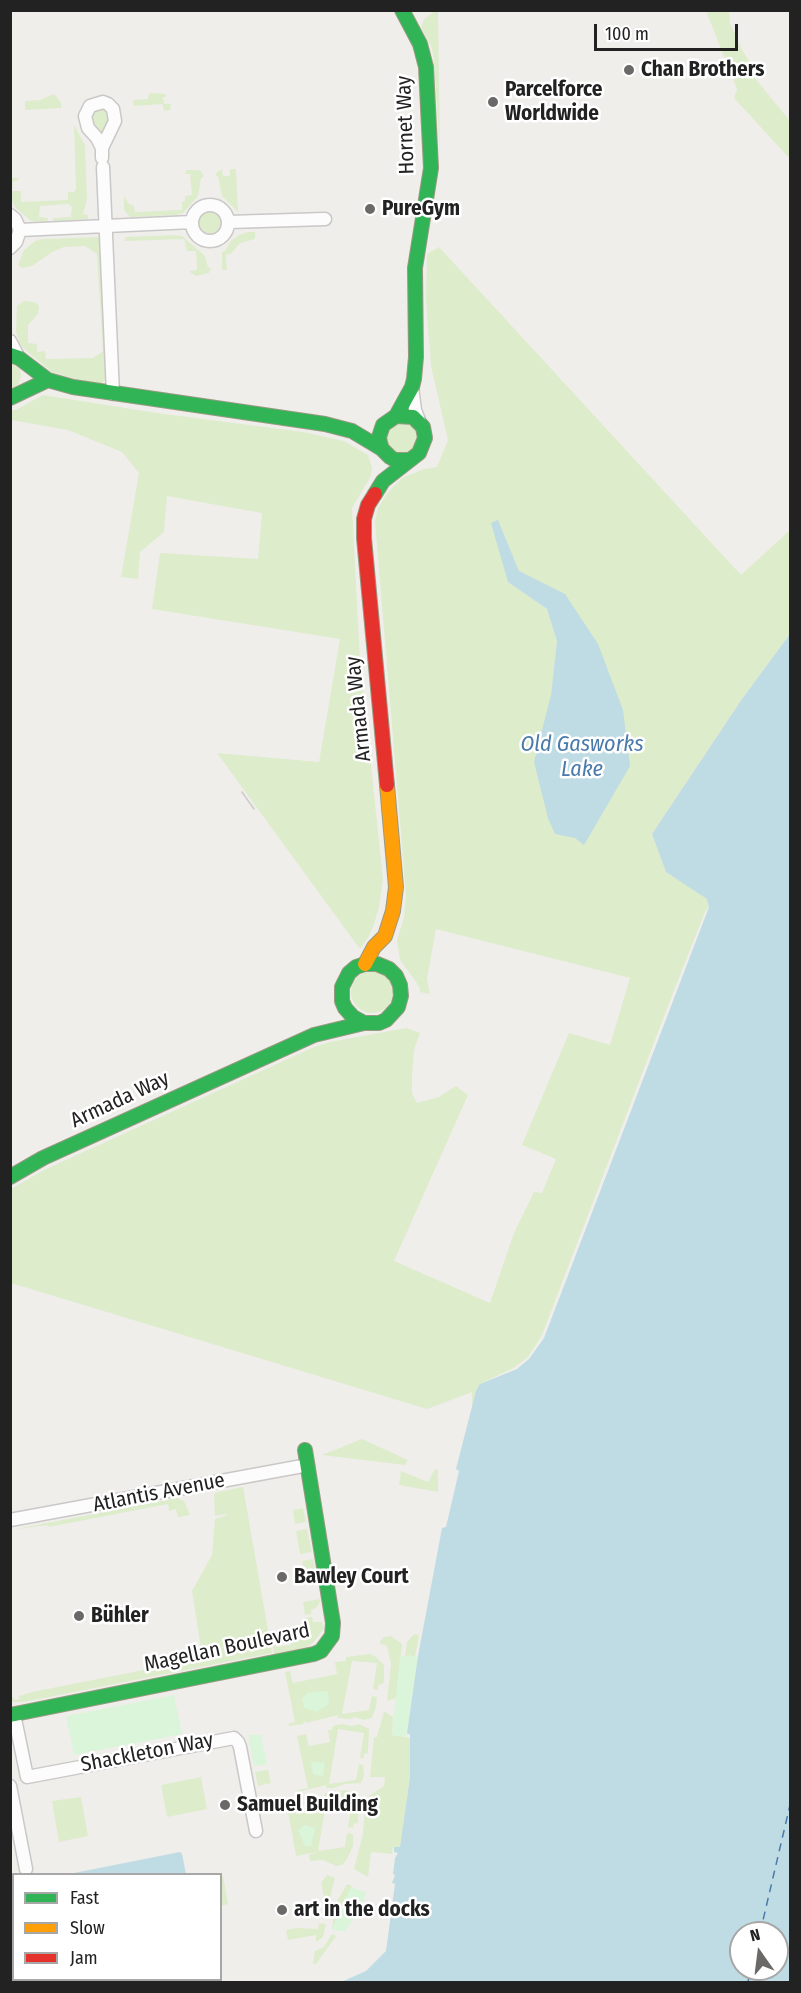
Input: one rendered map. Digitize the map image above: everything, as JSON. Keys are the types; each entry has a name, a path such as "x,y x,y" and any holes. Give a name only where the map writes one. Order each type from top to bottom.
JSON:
{"street":[{"name":"Hornet Way","path":"402,10 414,30 424,56 431,145 429,185 415,268 416,357 412,387 415,410 420,423"},
{"path":"102,158 112,394"},
{"path":"210,205 225,212 228,222 226,233 213,241 207,241 198,236 192,222 196,212 210,205"},
{"path":"10,215 15,219 20,230 19,237 11,249"},
{"path":"228,222 325,219"},
{"path":"20,230 192,222"},
{"path":"10,341 29,374 28,383 17,395"},
{"path":"19,360 48,380 74,387 325,424 352,431 395,460 408,460"},
{"path":"17,395 48,380"},
{"name":"Hornet Way","path":"396,416 412,387"},
{"path":"352,431 383,425 396,416 404,415 413,417 420,423"},
{"name":"Armada Way","path":"10,1177 44,1158 314,1035 386,1020 398,1007 401,996 400,985 396,976 389,969 385,936 395,903 396,878 363,530 368,505 383,481 419,453 424,444 425,433 420,423"},
{"name":"Armada Way","path":"383,425 379,437 383,451 383,481"},
{"name":"Armada Way","path":"314,1035 334,1020 345,1008 341,994 344,980 356,967 365,964 374,947 385,936"},
{"path":"365,964 377,964 389,969"},
{"path":"345,1008 353,1017 364,1023"},
{"name":"Magellan Boulevard","path":"13,1714 321,1651 332,1636 333,1623 305,1450"},
{"name":"Atlantis Avenue","path":"10,1520 308,1465"},
{"name":"Shackleton Way","path":"13,1714 27,1777 228,1737 234,1738 240,1747 256,1831"},
{"path":"10,1786 26,1869"}],"green space":[{"path":"438,11 440,155 434,61 432,48 421,27 424,19"},
{"path":"706,11 729,11 730,23 742,50 758,74 754,77 790,121 790,159 734,98 737,89"},
{"path":"149,93 166,94 166,97 163,97 164,104 171,104 170,110 164,111 163,104 134,106 133,100 148,99"},
{"path":"54,94 61,102 61,108 25,110 25,101 40,100"},
{"path":"97,108 108,111 109,122 101,132 90,118 92,112"},
{"path":"74,125 85,145 87,199 83,214 88,215 88,219 53,221 53,218 71,217 72,207 69,204 40,206 39,217 48,218 47,222 31,221 16,208 11,199 11,178 19,180 13,181 12,191 21,191 21,202 68,200 68,192 74,192 76,189"},
{"path":"222,169 223,176 230,176 230,169 236,169 238,212 222,196 218,176 215,176"},
{"path":"186,170 201,171 204,177 201,178 198,196 183,213 130,217 124,210 124,196 129,204 134,206 135,212 182,210 185,196 192,195 190,174 185,174"},
{"path":"211,210 220,213 223,222 220,231 211,234 202,231 199,222 202,213"},
{"path":"248,232 255,232 255,239 240,243 231,254 226,255 227,270 222,270 222,252 231,241"},
{"path":"182,236 205,256 208,267 211,268 209,273 196,276 191,273 190,271 197,270 196,251 187,251 184,239 125,241 125,237"},
{"path":"100,237 106,379 99,386 52,372 24,349 16,332 17,306 24,301 33,302 38,304 39,308 38,314 28,325 28,343 37,344 37,352 45,351 46,359 93,358 103,351 97,254 85,246 64,247 52,252 32,266 22,268 18,265 24,250 35,241"},
{"path":"439,247 741,575 790,530 790,634 742,699 652,834 666,872 708,899 709,907 673,993 542,1335 528,1357 515,1367 480,1384 472,1406 472,1392 427,1409 11,1283 11,1189 44,1170 314,1047 406,1028 420,1033 414,1050 412,1075 412,1093 417,1103 439,1097 456,1086 468,1095 394,1261 490,1303 514,1233 534,1192 542,1193 556,1159 522,1145 569,1033 610,1045 630,978 436,929 427,979 430,994 420,992 420,988 400,960 397,941 404,917 406,894 375,521 378,508 388,492 402,478 424,469 437,467 448,440 431,366 426,300 427,254","holes":["498,520 519,571 623,710 551,695 557,641 547,609 508,582"]},
{"path":"10,361 20,369 21,377 18,385 10,390"},
{"path":"43,395 303,432 344,441 368,455 372,468 371,476 352,508 360,662 383,879 374,924 360,949 217,753 319,762 340,639 152,609 160,553 258,559 262,513 167,496 164,532 140,552 138,579 121,577 139,473 122,452 68,430 11,420 11,410 16,410"},
{"path":"397,422 413,425 419,439 410,452 399,454 387,444 386,433"},
{"path":"372,971 380,972 387,977 392,984 392,1000 387,1007 380,1012 372,1013 364,1012 357,1007 352,1000 351,992 352,984 357,977 364,972"},
{"path":"362,1439 408,1460 405,1465 322,1455"},
{"path":"435,1469 438,1470 438,1492 399,1485 401,1471 428,1482"},
{"path":"243,1487 272,1653 24,1702 11,1702 11,1697 14,1700 20,1699 19,1696 32,1692 154,1668 155,1670 176,1666 177,1668 181,1667 180,1665 214,1658 212,1646 201,1648 192,1591 212,1555 215,1519 227,1515 215,1516 214,1494"},
{"path":"177,1498 184,1501 190,1515 178,1517 176,1509 169,1511 168,1504 49,1527 48,1525 11,1530"},
{"path":"303,1508 306,1522 295,1524 293,1510"},
{"path":"307,1529 312,1552 300,1554 296,1531"},
{"path":"313,1559 317,1582 306,1584 302,1561"},
{"path":"321,1599 317,1607 311,1610 311,1614 305,1615 303,1602"},
{"path":"312,1617 313,1622 322,1622 324,1628 313,1643 304,1648 274,1654 271,1636 275,1635 277,1647 291,1645 291,1642 304,1639 306,1636 304,1628 308,1627 306,1618"},
{"path":"414,1634 419,1635 415,1657 405,1656 407,1642"},
{"path":"391,1636 402,1644 396,1698 387,1701 391,1664 387,1646 379,1643 384,1637"},
{"path":"370,1654 384,1665 384,1683 378,1685 378,1690 373,1689 377,1663 352,1661 342,1714 369,1710 372,1696 377,1697 372,1718 363,1720 355,1717 338,1718 338,1715 289,1726 288,1724 295,1722 285,1672 290,1671 293,1683 337,1674 335,1662 346,1661 346,1657"},
{"path":"409,1655 418,1657 406,1737 392,1735 400,1657"},
{"path":"328,1691 329,1704 317,1712 304,1708 302,1698 309,1692"},
{"path":"174,1695 182,1734 74,1755 66,1716"},
{"path":"384,1711 393,1717 392,1735 410,1738 410,1777 400,1847 393,1847 392,1854 371,1852 368,1877 354,1869 363,1834 365,1806 369,1796 384,1786 385,1777 370,1777 374,1737 377,1737"},
{"path":"342,1724 352,1726 359,1724 369,1729 368,1753 364,1754 364,1758 360,1758 364,1733 338,1729 329,1784 356,1780 359,1764 363,1765 364,1775 361,1783 345,1784 334,1788 326,1788 326,1785 298,1792 298,1790 308,1788 297,1736 306,1734 309,1746 330,1742 328,1730"},
{"path":"248,1735 261,1735 267,1764 254,1766"},
{"path":"311,1763 325,1763 323,1776 313,1774"},
{"path":"268,1770 271,1783 258,1786 255,1772"},
{"path":"201,1777 207,1809 167,1817 161,1785"},
{"path":"344,1790 359,1795 358,1823 354,1824 353,1828 348,1827 352,1802 327,1798 318,1851 345,1847 347,1833 353,1834 353,1846 347,1859 342,1865 336,1866 323,1860 310,1861 309,1855 318,1852 296,1856 287,1805 293,1803 296,1814 313,1811 311,1800 324,1798 325,1793 332,1794"},
{"path":"81,1797 88,1836 59,1842 52,1801"},
{"path":"304,1825 315,1828 311,1847 305,1846 298,1830"},
{"path":"327,1875 335,1878 328,1906 326,1906 321,1883"},
{"path":"222,1876 228,1904 222,1906"},
{"path":"347,1884 352,1886 332,1929 335,1905"},
{"path":"351,1887 366,1892 363,1903 366,1904 345,1931 337,1931 332,1929"},
{"path":"319,1923 326,1924 323,1937 316,1942 316,1935 288,1940 286,1930 318,1929"},
{"path":"332,1934 336,1936 316,1964 313,1964 315,1951 324,1947"}],"water":[{"name":"Old Gasworks Lake","path":"498,520 519,571 565,594 598,644 623,710 630,766 584,845 575,838 555,834 548,818 534,762 551,695 557,641 547,609 508,582 491,523"},
{"path":"790,634 790,1982 341,1982 366,1971 386,1951 395,1884 392,1883 395,1875 393,1874 398,1853 394,1852 394,1847 400,1847 410,1777 410,1735 407,1733 418,1656 442,1528 446,1527 459,1471 456,1469 476,1391 480,1384 517,1369 529,1359 544,1338 709,907 707,899 666,872 652,834 742,699"},
{"path":"180,1852 186,1873 74,1873"},
{"path":"11,1886 12,1886 12,1965 11,1968"}],"ferry route":[{"path":"763,1921 790,1805"}],"tram line":[{"path":"242,792 254,809"}],"traffic: fast":[{"path":"396,416 414,379 416,357 415,268 431,168 426,67 420,44 402,10"},
{"path":"10,355 19,358 48,380 73,387 325,424 352,431 382,449"},
{"path":"10,398 48,380"},
{"path":"375,494 383,481 419,453 425,438 423,427 413,417 396,416 383,425 379,437 380,443 382,449 390,457 395,460 408,460"},
{"path":"10,1177 43,1158 314,1035 386,1020 398,1007 401,996 400,985 396,976 389,969 377,964 356,967 349,973 342,987 342,1001 345,1008 353,1017 364,1023"},
{"path":"10,1715 321,1651 332,1636 333,1623 305,1450"}],"traffic: slow":[{"path":"365,964 374,947 385,936 393,911 396,887 387,785"}],"traffic: jam":[{"path":"375,494 368,505 364,519 364,538 387,785"}],"place":[{"name":"Chan Brothers","path":"629,70"},
{"name":"Parcelforce Worldwide","path":"493,102"},
{"name":"PureGym","path":"370,209"},
{"name":"Bawley Court","path":"282,1577"},
{"name":"Bühler","path":"79,1616"},
{"name":"Samuel Building","path":"225,1805"},
{"name":"art in the docks","path":"282,1910"}]}
